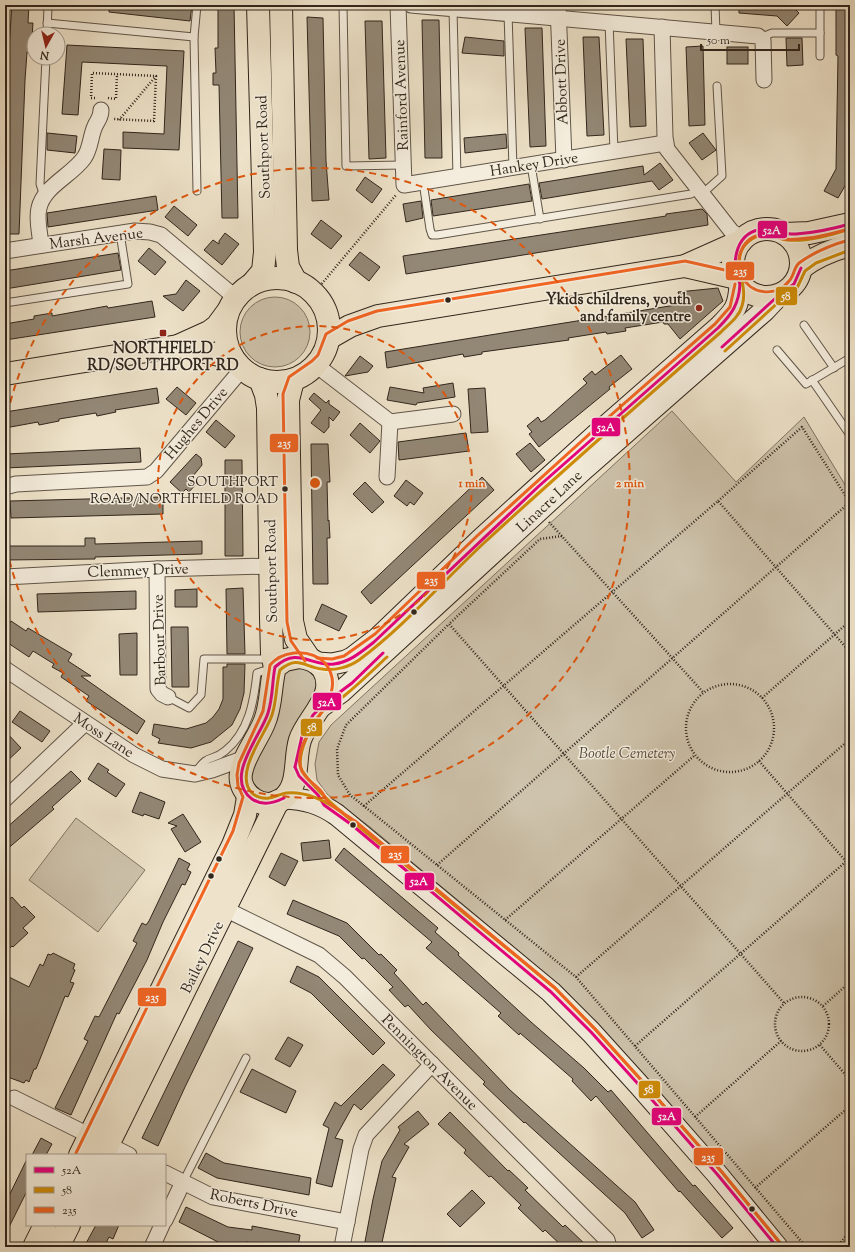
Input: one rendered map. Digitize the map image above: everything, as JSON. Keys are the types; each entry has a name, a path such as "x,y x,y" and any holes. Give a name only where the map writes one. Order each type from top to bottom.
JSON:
{"main road":[{"name":"Southport Road","path":"178,346 209,332 217,326 263,271 265,252 258,5"},
{"name":"Southport Road","path":"281,5 286,250 288,268 296,282"},
{"path":"329,338 350,326 378,316 685,266 742,240 755,231 765,229 785,234 809,233 850,224"},
{"path":"785,234 792,240 799,251 801,268"},
{"path":"742,240 733,259 738,281 748,292 761,297 779,295 794,284 801,268 813,259 838,248 850,245"},
{"path":"685,266 738,281"},
{"path":"245,369 228,347 225,335 239,298 274,278 296,282 317,297 356,314 378,316"},
{"path":"5,374 178,346 245,369 276,382 293,380 316,365 322,357 329,338 328,319 317,297"},
{"name":"Southport Road","path":"245,369 266,395 268,408 272,654 275,670 266,717 246,758"},
{"name":"Southport Road","path":"293,380 288,400 292,621 296,639 325,674 327,687 324,700 319,708"},
{"path":"275,670 285,660 299,658 313,661"},
{"name":"Bailey Drive","path":"82,1154 100,1144 281,800 292,787 295,778 296,755 303,731 319,708"},
{"name":"Bailey Drive","path":"100,1144 233,845 244,815 245,791 241,774 246,758"},
{"path":"245,791 265,803 281,800"},
{"path":"34,1247 44,1226"},
{"path":"58,1247 68,1226"}],"street":[{"name":"Rainford Avenue","path":"398,5 404,185"},
{"path":"411,5 508,13 559,11 609,22 762,37 764,45 764,80"},
{"name":"Abbott Drive","path":"559,11 564,160"},
{"path":"662,27 665,143 668,152 732,232 742,240"},
{"path":"41,244 38,214 44,196 83,158 90,146 95,126 101,114"},
{"name":"Hankey Drive","path":"404,185 665,143"},
{"name":"Marsh Avenue","path":"5,251 41,244 142,231 161,236 239,298"},
{"name":"Linacre Lane","path":"313,661 332,664 346,661 378,638 480,540 723,323 734,312 739,301 738,281"},
{"name":"Linacre Lane","path":"319,708 341,692 539,510 765,310 779,295"},
{"path":"316,365 390,422 453,414"},
{"name":"Hughes Drive","path":"5,487 16,484 147,477 156,471 245,369"},
{"path":"387,477 390,422"},
{"name":"Clemmey Drive","path":"5,577 157,569 270,566"},
{"name":"Barbour Drive","path":"157,569 158,689 162,694 168,697"},
{"name":"Moss Lane","path":"5,669 148,763 173,772 195,774 212,770 246,758"},
{"path":"5,798 85,723"},
{"path":"295,767 299,776 318,795 324,805"},
{"path":"212,770 230,777 245,791"},
{"path":"281,800 309,801 324,805 352,825 551,992 591,1032 639,1084 717,1174 777,1247"},
{"name":"Pennington Avenue","path":"225,909 319,955 329,962 607,1240 609,1247"},
{"path":"342,1247 366,1134 432,1064"},
{"path":"14,1098 100,1144 127,1154"},
{"name":"Roberts Drive","path":"166,1174 213,1197 347,1222"},
{"path":"166,1218 183,1182"},
{"path":"152,1247 162,1226"}],"lane":[{"path":"48,5 47,23 194,37"},
{"path":"197,5 194,37 197,191"},
{"path":"343,5 346,166 403,165"},
{"path":"715,5 716,32"},
{"path":"820,5 820,56"},
{"path":"453,8 457,177"},
{"path":"508,13 513,168"},
{"path":"609,22 614,151"},
{"path":"762,37 772,33 820,32"},
{"path":"44,196 40,184 46,66"},
{"path":"423,182 432,235 691,194 700,191 722,176 717,86"},
{"path":"532,165 540,219"},
{"path":"5,304 128,284 120,233"},
{"path":"804,325 834,368"},
{"path":"777,350 806,384 850,358"},
{"path":"812,380 850,435"},
{"name":"Barbour Drive","path":"168,697 190,708 202,695 204,659 266,659 275,670"},
{"path":"195,774 204,760 225,752 238,738 246,723 254,702 257,674 263,671 275,670"},
{"path":"183,1182 246,1058"}],"path":[{"path":"117,74 116,99 91,98 92,73 117,74 156,76"},
{"path":"101,114 119,120 154,121 156,76"},
{"path":"119,120 156,76"},
{"path":"317,297 404,185"},
{"path":"364,806 802,427 850,503 437,865"},
{"path":"718,501 850,652"},
{"path":"539,510 703,692"},
{"path":"562,536 540,539 449,624 346,726 337,749 338,775 350,794 364,806 576,977 806,1247"},
{"path":"762,698 850,621"},
{"path":"449,624 784,1003"},
{"path":"731,683 746,686 762,698 769,706 774,720 774,735 768,750 759,761 747,768 733,772 712,768 706,765 695,755 688,743 686,729 687,715 693,703 703,692 716,685 731,683"},
{"path":"576,977 850,738"},
{"path":"505,920 695,755"},
{"path":"759,761 850,866"},
{"path":"635,1046 850,858"},
{"path":"823,1006 850,982"},
{"path":"800,996 816,1000 823,1006 829,1022 829,1030 820,1045 811,1050 792,1050 781,1041 774,1028 774,1019 778,1010 784,1003 800,996"},
{"path":"695,1117 781,1041"},
{"path":"820,1045 850,1080"},
{"path":"755,1188 850,1106"},
{"path":"836,1247 850,1230"}],"green space":[{"path":"275,297 288,300 300,307 307,319 310,332 307,345 300,357 288,364 275,367 262,364 250,357 243,345 240,332 243,319 250,307 262,300"},
{"name":"Bootle Cemetery","path":"672,411 736,482 804,417 850,493 850,1247 790,1247 680,1115 563,988 370,827 327,794 317,780 315,764 319,742 331,725"},
{"path":"308,667 320,682 284,780 280,786 271,792 262,791 250,777 282,676 289,668"},
{"path":"76,818 145,870 98,932 29,880"}],"building":[{"path":"12,5 29,5 28,23 33,23 33,26 26,26 26,66 19,234 5,234 7,76"},
{"path":"109,5 192,5 190,21 109,12"},
{"path":"218,5 234,5 238,218 222,218 219,85 213,85 213,73 216,73 215,48 218,48"},
{"path":"739,5 791,5 799,13 787,26 777,16 739,13"},
{"path":"836,5 849,5 850,24 849,179 838,198 824,191 836,169 838,56 836,55"},
{"path":"307,17 323,18 326,161 329,200 312,201"},
{"path":"422,20 439,20 442,158 425,158"},
{"path":"365,21 382,21 386,158 369,159"},
{"path":"525,28 542,28 546,146 530,147"},
{"path":"465,37 504,41 504,56 462,53"},
{"path":"583,37 599,37 604,135 587,136"},
{"path":"786,38 802,38 803,65 787,66"},
{"path":"626,39 643,39 646,126 630,127"},
{"path":"67,45 184,51 179,150 123,148 123,132 164,134 167,66 82,62 78,115 62,114"},
{"path":"703,46 705,125 689,126 686,47"},
{"path":"727,47 748,47 748,64 727,64"},
{"path":"47,133 77,136 75,153 47,150"},
{"path":"703,133 716,150 702,160 689,143"},
{"path":"506,134 507,148 465,153 464,138"},
{"path":"104,149 121,150 120,180 102,179"},
{"path":"660,163 673,180 659,190 652,181 542,199 539,183 643,166 644,175"},
{"path":"365,177 382,189 372,203 356,190"},
{"path":"529,184 532,201 433,216 431,200"},
{"path":"156,196 158,210 48,227 47,213"},
{"path":"421,201 423,218 406,222 403,204"},
{"path":"174,206 197,225 188,236 165,217"},
{"path":"702,209 707,214 708,225 406,274 403,256 666,216 666,214"},
{"path":"321,220 342,236 331,249 311,234"},
{"path":"225,233 239,244 222,265 204,250 213,240 219,244 219,241"},
{"path":"149,248 166,262 155,275 138,261"},
{"path":"360,252 380,267 369,281 349,265"},
{"path":"118,253 121,270 5,289 5,271"},
{"path":"186,280 200,291 183,311 163,296 176,294"},
{"path":"718,288 723,301 680,339 668,324 664,324 663,322 625,328 626,331 607,334 606,332 568,338 569,340 482,352 482,354 464,357 463,354 387,368 385,352 682,304 678,292"},
{"path":"152,301 155,317 5,340 5,324 34,319 34,316 52,313 52,316 107,306 108,308"},
{"path":"621,355 632,369 539,447 529,434 532,432 527,426 538,417 541,422 545,420 587,383 583,379 592,371 595,375"},
{"path":"360,356 373,366 368,372 345,376"},
{"path":"453,383 455,397 417,403 416,405 387,400 390,387 424,393 423,388"},
{"path":"177,387 196,403 186,415 166,399"},
{"path":"157,388 159,403 115,410 116,412 97,416 96,413 59,419 59,421 39,425 38,422 5,428 5,412"},
{"path":"485,388 488,432 471,433 468,389"},
{"path":"314,393 326,403 329,400 329,404 340,412 333,421 329,417 329,427 324,433 311,423 321,410 309,399"},
{"path":"216,420 235,436 225,448 206,432"},
{"path":"360,423 380,441 370,453 350,435"},
{"path":"466,433 469,451 399,460 398,442"},
{"path":"530,443 545,460 531,472 516,454"},
{"path":"311,444 328,444 330,482 327,482 330,538 327,538 328,584 313,584"},
{"path":"140,448 141,462 5,468 5,454"},
{"path":"196,454 201,458 202,465 193,476 195,477 192,481 196,484 189,492 186,489 182,493 170,482"},
{"path":"225,460 242,460 243,556 225,556"},
{"path":"482,477 494,490 371,604 361,592"},
{"path":"406,480 423,493 414,505 410,502 407,506 394,496"},
{"path":"365,482 384,502 372,513 353,494"},
{"path":"163,497 163,514 11,518 10,501"},
{"path":"85,538 95,538 95,544 202,541 202,554 95,557 95,559 5,560 5,546 85,546"},
{"path":"243,588 245,654 227,654 226,589"},
{"path":"197,589 197,607 175,607 175,590"},
{"path":"136,591 136,609 38,612 37,594"},
{"path":"322,604 347,616 339,631 315,620"},
{"path":"11,621 26,631 28,628 72,654 68,661 91,676 81,676 145,721 137,734 86,701 89,696 61,677 63,673 52,667 54,664 33,651 29,657 5,641 5,630"},
{"path":"171,627 188,627 189,687 172,687"},
{"path":"137,633 137,675 120,675 119,634"},
{"path":"227,664 245,664 244,693 240,709 232,725 211,742 191,748 158,743 160,739 152,735 154,724 186,729 206,723 213,717 219,709 223,699 223,667 227,667"},
{"path":"20,711 50,731 42,742 12,722"},
{"path":"5,731 21,748 5,763"},
{"path":"98,763 109,770 107,772 125,784 116,797 88,779"},
{"path":"71,771 81,781 52,807 54,809 5,851 5,829"},
{"path":"140,792 165,802 159,819 132,812"},
{"path":"183,814 201,842 185,852 171,829 177,826 168,823"},
{"path":"329,840 331,858 303,861 301,843"},
{"path":"344,848 438,928 435,932 459,953 458,955 584,1068 608,1092 611,1090 693,1186 695,1185 733,1228 722,1238 680,1191 679,1192 596,1096 591,1101 572,1081 573,1079 520,1033 519,1035 498,1016 501,1013 426,948 432,942 335,860"},
{"path":"281,853 298,861 285,886 269,877"},
{"path":"179,858 190,864 187,870 191,872 185,885 182,884 163,922 147,960 119,1014 117,1013 71,1115 55,1108 88,1041 84,1039 95,1016 99,1017 137,943 133,941 142,923 146,925 149,921"},
{"path":"12,897 22,908 24,906 35,917 23,928 28,933 5,953 5,903"},
{"path":"293,900 347,923 379,955 381,954 397,970 394,973 423,1005 426,1002 510,1090 635,1202 654,1230 642,1238 625,1213 525,1122 524,1123 483,1084 485,1082 431,1030 408,1005 405,1007 389,990 393,987 339,936 287,914"},
{"path":"238,941 253,948 158,1146 142,1138"},
{"path":"53,953 75,964 73,969 75,970 70,982 74,983 68,997 65,996 36,1069 34,1069 29,1082 26,1080 24,1083 5,1076 5,975 29,987 40,964 43,966 48,954 51,955"},
{"path":"297,966 319,977 385,1043 373,1055 311,993 290,982"},
{"path":"288,1037 303,1045 290,1067 275,1059"},
{"path":"383,1064 395,1075 361,1110 354,1104 335,1138 343,1140 332,1187 316,1183 329,1128 323,1125 335,1102 341,1106"},
{"path":"252,1069 296,1091 286,1113 240,1092"},
{"path":"418,1111 429,1124 404,1144 409,1147 392,1177 396,1178 381,1247 364,1247 382,1161 400,1130 398,1127"},
{"path":"450,1112 508,1171 509,1170 528,1188 525,1190 563,1227 565,1225 588,1247 563,1247 545,1230 543,1232 518,1208 521,1205 491,1176 489,1177 464,1153 466,1150 438,1124"},
{"path":"41,1138 52,1144 47,1154 33,1154"},
{"path":"206,1153 224,1163 311,1178 309,1195 217,1178 198,1168"},
{"path":"26,1161 26,1193 5,1235 5,1204"},
{"path":"472,1190 485,1203 460,1227 447,1214"},
{"path":"186,1207 228,1227 252,1230 252,1226 300,1235 298,1247 273,1247 246,1242 245,1246 220,1243 179,1222"},
{"path":"95,1226 119,1226 113,1239 109,1237 104,1247 84,1247"}],"transit line":[{"name":"52A","path":"740,284 737,275 736,257 738,248 748,235 756,231 766,229 792,234 823,230 850,224"},
{"name":"58","path":"781,1244 721,1171 643,1082 555,988 340,811 328,803 301,793 286,793 271,798 258,797 252,793 247,785 246,775 248,765 272,715 280,670 292,663 301,663 316,668 327,669 337,669 351,665 392,633 514,515 721,332 739,314 744,297 740,270 741,253 744,246 752,239 765,235 787,240 803,240 827,236 850,229"},
{"name":"235","path":"849,240 823,249 799,263 791,279 777,290 771,292 757,290 751,287 742,276 739,263 742,250 745,244 756,236 766,234 784,239 799,239 818,237 850,229"},
{"name":"58","path":"725,351 782,299 797,288 805,271 816,263 850,250"},
{"name":"235","path":"305,661 291,641 287,622 283,394 289,377 318,355 326,334 348,321 377,311 685,261 738,273"},
{"name":"52A","path":"722,347 779,295 794,284 801,268"},
{"name":"235","path":"317,658 332,659 344,656 375,634 477,536 595,429 715,324 730,307 735,284"},
{"name":"52A","path":"284,798 268,803 256,801 252,799 244,790 241,780 242,769 246,757 268,713 271,702 275,667 283,661 291,658 304,659 326,664 340,663 355,656 374,642 539,486 718,328 734,308 738,297 740,284"},
{"name":"235","path":"76,1153 233,831 243,797 238,786 237,775 239,763 263,711 270,665 284,655 302,653 315,656 322,660 332,676 332,689 328,701 305,739 300,752 300,766 303,774 321,791 331,805 355,821 555,988 643,1082 721,1171 781,1244"},
{"name":"52A","path":"295,767 302,736 313,715 324,704 352,683 383,653"},
{"name":"58","path":"342,812 319,791 303,772 300,762 303,747 314,723 322,712 361,682 387,657"},
{"name":"52A","path":"295,767 299,776 318,795 324,805 352,825 551,992 591,1032 639,1085 717,1174 777,1247"}],"place":[{"name":"Ykids childrens, youth and family centre","path":"699,308"},
{"name":"NORTHFIELD RD/SOUTHPORT RD","path":"163,333"},
{"name":"SOUTHPORT ROAD/NORTHFIELD ROAD","path":"285,489"}]}
